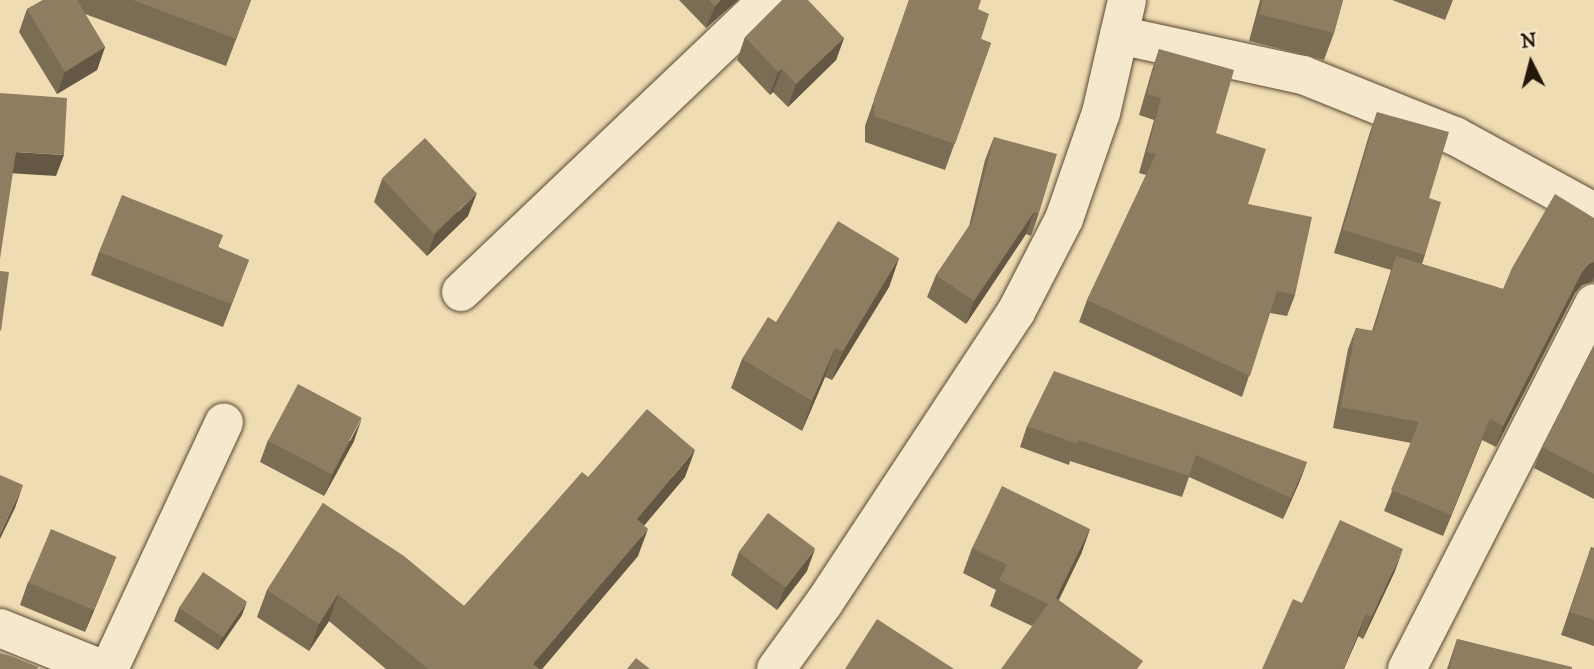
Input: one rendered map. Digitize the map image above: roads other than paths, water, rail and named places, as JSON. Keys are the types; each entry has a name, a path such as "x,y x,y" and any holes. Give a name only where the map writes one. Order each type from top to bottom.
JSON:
{"street":[{"path":"461,292 768,0"},
{"path":"776,669 824,603 1016,312 1064,219 1101,113 1123,17 1303,75 1455,136 1594,212"},
{"path":"1407,669 1594,303"},
{"path":"109,669 224,422"},
{"path":"0,628 102,669"}]}
